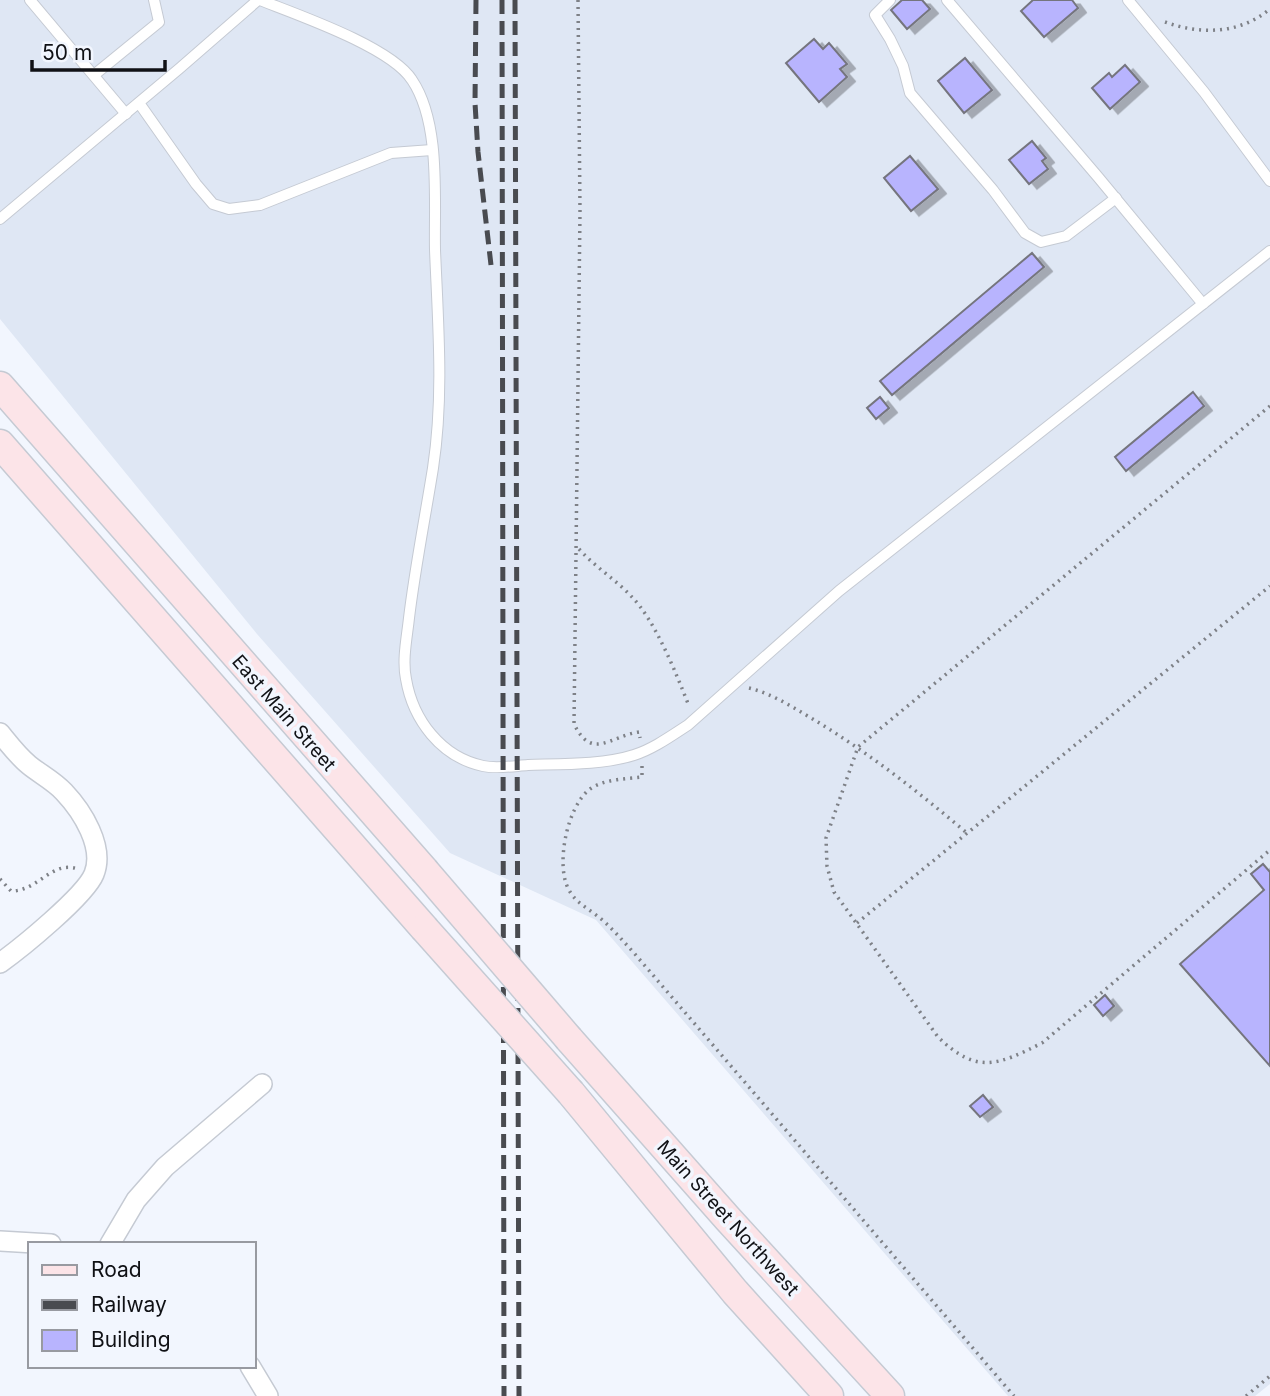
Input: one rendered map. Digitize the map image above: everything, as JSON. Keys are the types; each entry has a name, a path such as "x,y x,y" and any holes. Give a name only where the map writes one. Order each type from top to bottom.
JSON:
{"main road":[{"name":"East Main Street","path":"0,386 569,1039"},
{"name":"East Main Street","path":"0,444 571,1093"},
{"name":"Main Street Northwest","path":"569,1039 737,1229 890,1396"},
{"name":"Main Street Northwest","path":"571,1093 736,1292 829,1396"}],"street":[{"path":"0,733 26,763 62,790 82,816 96,845 94,874 78,895 26,944 0,963"},
{"path":"111,1242 136,1200 165,1167 262,1084"},
{"path":"0,1241 28,1243"},
{"path":"251,1368 268,1396"}],"lane":[{"path":"30,0 126,114"},
{"path":"94,75 159,22 154,0"},
{"path":"0,219 259,0 313,20 391,57 412,78 425,105 432,150 440,393 433,464 406,641 405,678 414,706 428,732 447,750 485,766 576,764 633,755 666,739 694,719 839,591 1270,251"},
{"path":"890,0 875,15 903,66 910,93 1026,233 1041,242 1066,236 1097,215 1115,198"},
{"path":"947,0 1203,304"},
{"path":"1128,0 1205,92 1270,181"},
{"path":"139,103 204,194 213,204 229,209 260,205 391,153 432,150"}],"path":[{"path":"579,0 580,224 574,724 580,738 592,744 606,744 624,734 639,732 642,777 609,782 590,789 580,800 569,819 564,872 567,888 577,901 597,915 634,953 1014,1396"},
{"path":"1137,10 1168,23 1205,32 1238,27 1270,9"},
{"path":"1270,406 858,747 826,838 827,866 834,892 938,1037 956,1055 981,1064 1012,1058 1042,1044 1270,850"},
{"path":"577,548 594,566 634,598 655,631 694,719"},
{"path":"856,923 1270,586"},
{"path":"733,685 758,690 858,747 915,789 968,834"},
{"path":"0,879 10,891 22,891 68,866 94,874"},
{"path":"1245,1396 1270,1376"}],"shaded area":[{"path":"0,0 1270,0 1270,1384 1255,1396 1008,1396 596,920 450,853 257,634 0,319"}],"building":[{"path":"902,0 922,0 930,9 907,29 891,10"},
{"path":"1033,0 1072,0 1078,8 1044,37 1021,11"},
{"path":"814,39 823,49 829,43 847,64 840,69 847,77 819,102 786,63"},
{"path":"965,58 992,90 964,113 938,81"},
{"path":"1125,65 1140,82 1110,109 1092,88 1109,73 1112,77"},
{"path":"1032,141 1046,158 1042,161 1048,169 1029,184 1009,160"},
{"path":"910,156 938,189 911,211 884,178"},
{"path":"1032,253 1044,267 892,395 880,381"},
{"path":"1193,392 1204,406 1126,471 1115,457"},
{"path":"880,397 889,408 876,419 867,408"},
{"path":"1263,864 1270,872 1270,1066 1180,964 1264,890 1251,874"},
{"path":"1105,995 1114,1006 1103,1016 1094,1005"},
{"path":"983,1095 993,1107 980,1117 970,1106"}],"railway":[{"path":"476,0 475,103 491,265"},
{"path":"502,0 504,1396"},
{"path":"515,0 519,1396"}]}
